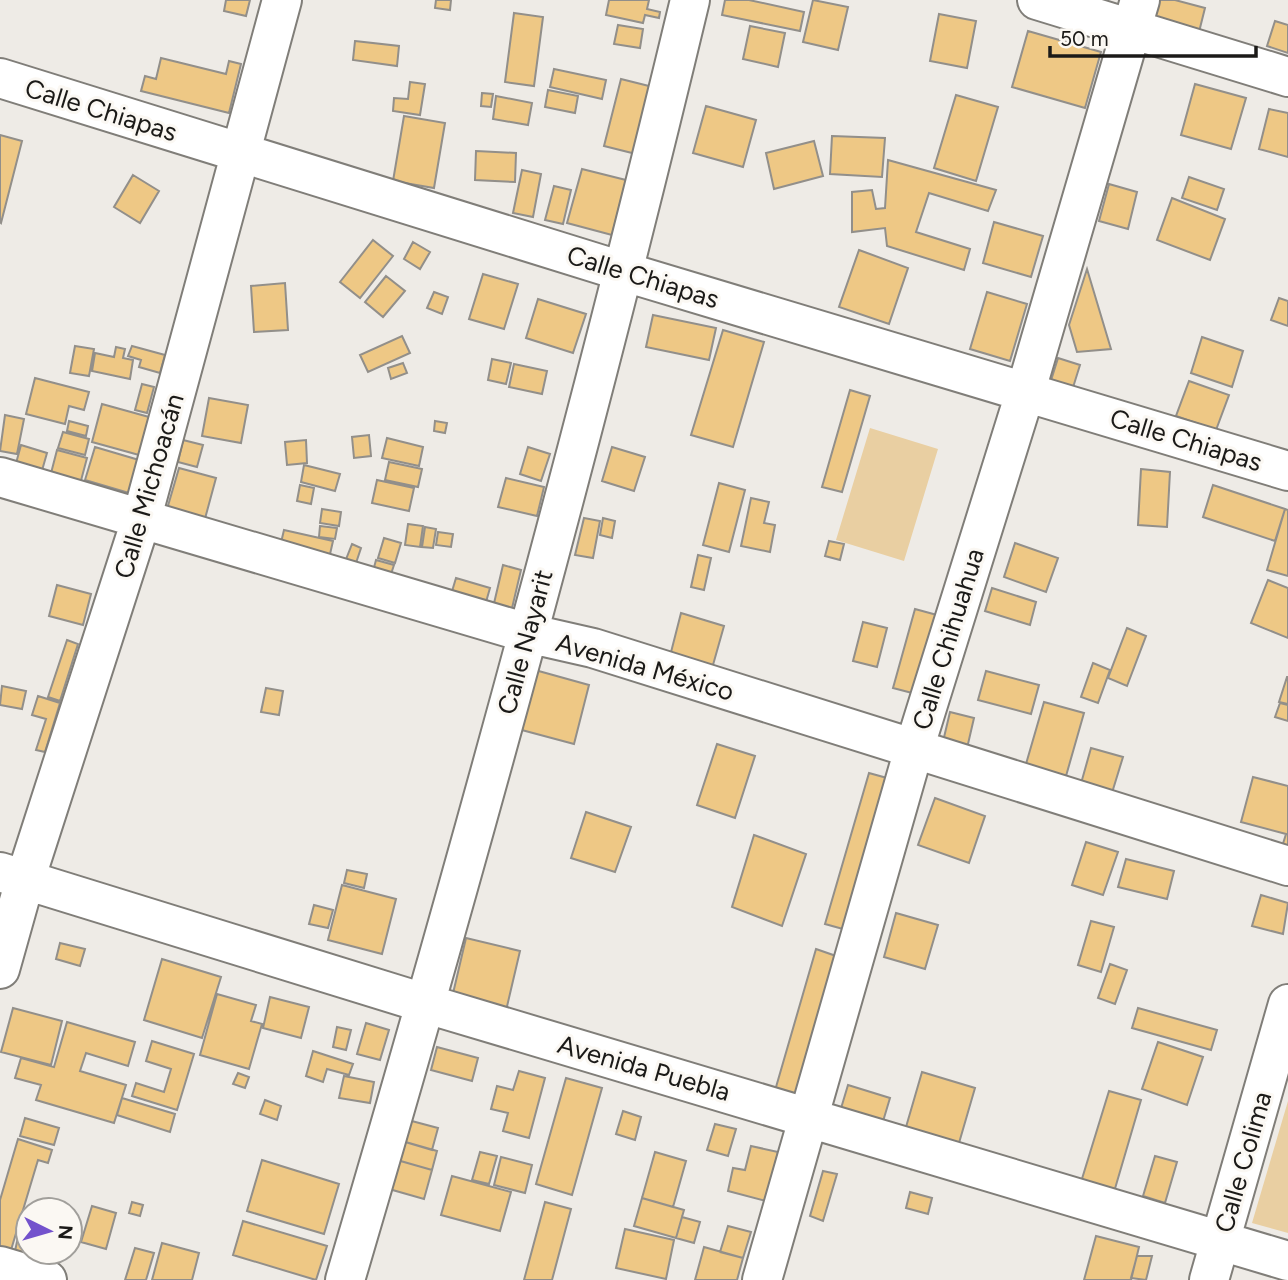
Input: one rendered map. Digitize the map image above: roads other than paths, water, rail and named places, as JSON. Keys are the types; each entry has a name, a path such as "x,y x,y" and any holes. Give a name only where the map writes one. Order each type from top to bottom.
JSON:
{"street":[{"name":"Calle Michoacán","path":"0,968 13,876 142,517 282,0"},
{"name":"Calle Nayarit","path":"345,1280 426,1004 625,272 690,0"},
{"path":"1037,0 1136,14 1288,77"},
{"name":"Calle Chihuahua","path":"762,1280 914,749 1026,390 1136,14"},
{"name":"Calle Chiapas","path":"0,78 625,272 1026,390 1288,471"},
{"name":"Avenida México","path":"0,477 527,633 593,648 1288,866"},
{"name":"Avenida Puebla","path":"13,876 426,1004 1288,1261"},
{"name":"Calle Colima","path":"1209,1280 1288,1004"},
{"path":"0,1266 47,1280"}]}
